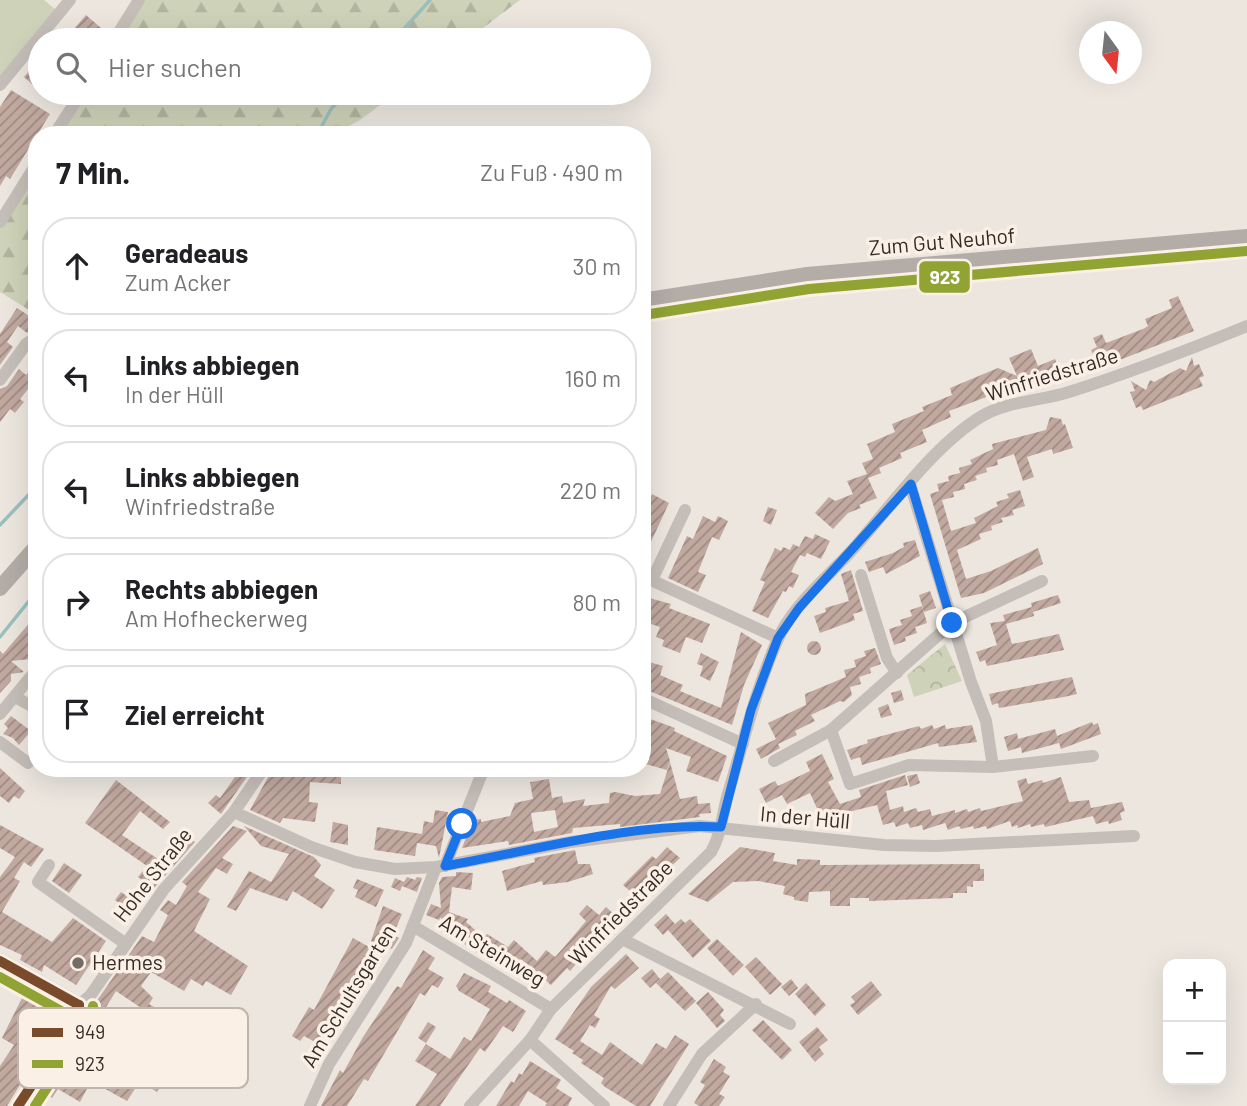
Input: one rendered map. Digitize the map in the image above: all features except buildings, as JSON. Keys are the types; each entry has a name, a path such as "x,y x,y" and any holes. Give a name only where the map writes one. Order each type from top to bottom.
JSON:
{"main road":[{"name":"Zum Gut Neuhof","path":"651,300 807,275 1247,237"},
{"path":"0,588 28,556"},
{"path":"0,961 79,1005"},
{"name":"Hohe Straße","path":"18,1106 30,1088"}],"street":[{"path":"47,28 71,0"},
{"path":"122,28 139,0"},
{"path":"0,85 28,51"},
{"path":"60,126 73,105"},
{"path":"0,222 28,177"},
{"name":"Winfriedstraße","path":"470,1106 530,1040 551,1010 711,852 719,839 743,744 778,638 799,608 911,484 930,458 960,431 1002,407 1063,394 1112,379 1247,326"},
{"path":"0,380 28,343"},
{"path":"911,484 952,623 986,721 993,766"},
{"path":"651,571 685,510"},
{"path":"860,575 887,658 897,673"},
{"path":"651,580 778,638"},
{"path":"774,761 831,730 952,623 1042,581"},
{"path":"0,714 28,680"},
{"path":"15,696 28,704"},
{"path":"651,702 743,744"},
{"path":"831,730 850,784 909,765 993,766 1093,756"},
{"path":"0,742 28,763"},
{"name":"Hohe Straße","path":"79,1005 90,996 178,872 234,812 258,777"},
{"name":"Am Schultsgarten","path":"310,1106 329,1064 406,943 480,777"},
{"name":"In der Hüll","path":"234,812 311,847 355,862 395,869 441,866 610,837 700,826 758,834 936,846 1134,836"},
{"path":"48,865 38,882 126,944"},
{"name":"Am Steinweg","path":"413,926 551,1010"},
{"path":"622,939 756,1004 790,1024"},
{"path":"668,1106 702,1054 756,1004"},
{"path":"530,1040 604,1106"}],"green space":[{"path":"0,0 44,0 57,11 43,28 28,28 28,47 0,81"},
{"path":"139,0 520,0 483,28 122,28"},
{"path":"73,105 380,105 349,126 60,126"},
{"path":"28,178 28,309 0,292 0,223"},
{"path":"945,644 962,681 914,697 907,675"}],"waterway":[{"path":"405,28 430,0"},
{"path":"322,126 335,105"},
{"path":"0,525 28,495"},
{"path":"0,637 28,602"}],"transit line":[{"name":"923","path":"651,314 809,289 1247,251"},
{"name":"949","path":"0,961 79,1005"},
{"name":"923","path":"0,977 56,1008"},
{"name":"949","path":"18,1106 30,1088"},
{"name":"923","path":"35,1106 47,1088"}],"place":[{"name":"Hermes","path":"78,963"}],"route":[{"path":"462,824 445,866 571,842 700,826 721,827 751,710 778,638 799,608 911,484 952,623"}]}
